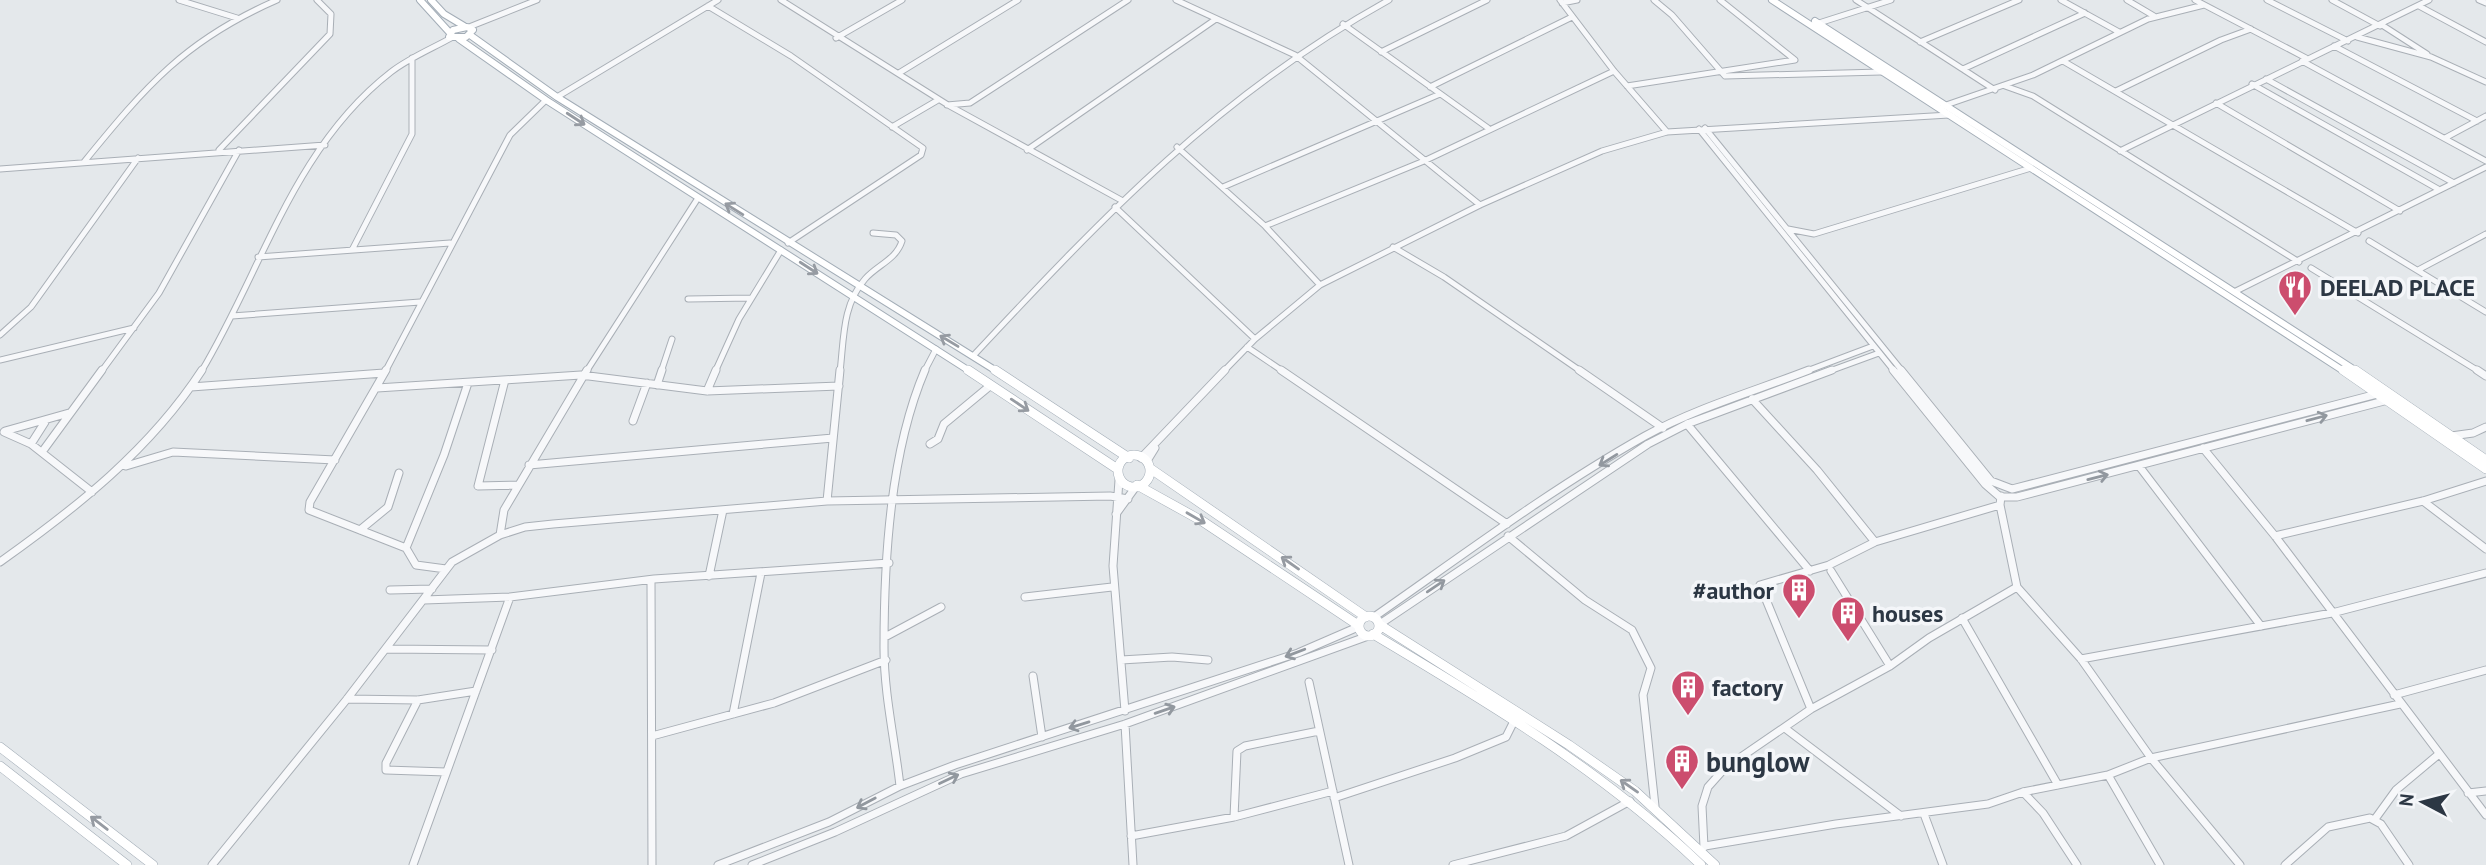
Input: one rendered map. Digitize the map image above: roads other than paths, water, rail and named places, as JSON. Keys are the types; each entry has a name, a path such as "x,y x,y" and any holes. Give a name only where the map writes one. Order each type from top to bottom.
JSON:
{"main road":[{"path":"420,0 453,37 545,100 936,349 1116,468 1119,480 1137,485 1202,521 1358,626 1363,633 1372,635 1515,719 1630,801 1701,865"},
{"path":"431,0 456,24 470,30 557,97 973,356 1129,458 1146,463 1166,482 1222,515 1375,621 1569,745 1655,806 1702,848 1715,865"},
{"path":"1772,0 2486,460"},
{"path":"1783,0 2234,292 2387,395 2486,468"},
{"path":"453,37 470,30"},
{"path":"453,37 470,30"},
{"path":"1116,468 1129,458"},
{"path":"1137,485 1149,478 1146,463"},
{"path":"1358,626 1375,621"},
{"path":"1372,635 1375,621"},
{"path":"0,747 153,865"},
{"path":"0,766 127,865"}],"street":[{"path":"179,0 237,18"},
{"path":"85,162 119,119 180,57 209,34 277,0"},
{"path":"219,150 330,34 334,23 327,6 317,0"},
{"path":"470,30 537,0"},
{"path":"557,97 718,0"},
{"path":"781,0 836,38 899,74 945,105 1121,200"},
{"path":"836,38 902,0"},
{"path":"899,74 1018,0"},
{"path":"945,105 970,103 1128,0"},
{"path":"1176,0 1295,55 1480,205"},
{"path":"1368,0 1376,7"},
{"path":"973,356 1121,200 1177,147 1295,55 1343,24 1389,0"},
{"path":"1381,52 1487,0"},
{"path":"1577,0 1561,2 1614,71 1667,132"},
{"path":"1654,0 1672,15 1720,73 1728,77 1881,72"},
{"path":"1627,86 1795,60 1720,0"},
{"path":"1856,0 1995,90"},
{"path":"1818,23 1870,9 1891,0"},
{"path":"1920,42 2019,0"},
{"path":"2061,0 2119,32"},
{"path":"2127,0 2154,16"},
{"path":"2196,0 2486,161"},
{"path":"2267,0 2348,41"},
{"path":"2332,0 2431,57 2486,82"},
{"path":"2120,151 2304,59 2381,26 2429,0"},
{"path":"2479,0 2486,3"},
{"path":"1946,105 2020,80 2182,3 2204,5"},
{"path":"708,6 791,56 923,148 921,155 788,243"},
{"path":"2418,6 2486,42"},
{"path":"1963,69 2085,13"},
{"path":"1430,87 1572,17"},
{"path":"1027,150 1216,19"},
{"path":"1343,24 1488,128"},
{"path":"2116,91 2221,40 2251,29"},
{"path":"1,560 92,492 137,453 191,387 232,316 258,257 300,178 325,145 372,87 412,58 453,37"},
{"path":"2357,37 2431,57"},
{"path":"2334,46 2477,121"},
{"path":"352,250 412,134 412,58"},
{"path":"2063,61 2358,233"},
{"path":"1265,226 1424,161 1488,128 1614,71"},
{"path":"2266,78 2454,183"},
{"path":"2020,80 2033,96"},
{"path":"2252,85 2438,189"},
{"path":"2005,86 2033,96 2299,262"},
{"path":"1223,187 1440,94"},
{"path":"446,569 416,565 406,548 309,510 310,502 377,388 450,243 510,135 545,100"},
{"path":"892,127 938,100"},
{"path":"964,116 970,103"},
{"path":"2216,103 2400,211"},
{"path":"1146,463 1158,443 1247,347 1320,285 1480,205 1602,151 1667,132 1702,128 1949,115"},
{"path":"2445,138 2486,116"},
{"path":"1702,128 1802,247 1984,484 2001,497 2017,497 2139,466 2387,395"},
{"path":"1702,128 1877,345"},
{"path":"0,169 219,150 325,145"},
{"path":"1177,147 1265,226 1320,285"},
{"path":"42,452 180,261 239,150"},
{"path":"0,335 31,307 138,158"},
{"path":"2234,292 2358,233 2438,189 2486,167"},
{"path":"1786,228 1814,234 2031,168"},
{"path":"499,535 505,510 528,465 581,375 625,316 698,198"},
{"path":"1115,207 1255,339"},
{"path":"827,500 847,306 859,287 891,260 902,241 897,235 873,233"},
{"path":"1802,247 1814,234"},
{"path":"2418,270 2486,234"},
{"path":"2369,241 2486,312"},
{"path":"258,257 450,243"},
{"path":"1393,247 1444,277 1663,428"},
{"path":"707,391 751,298 781,250"},
{"path":"2311,268 2486,376"},
{"path":"688,299 751,298"},
{"path":"232,316 420,302"},
{"path":"0,360 134,328"},
{"path":"657,385 672,339"},
{"path":"1375,621 1507,524 1663,428 1877,345"},
{"path":"1247,347 1507,524"},
{"path":"900,786 886,660 892,499 894,479 923,370 936,349"},
{"path":"1375,621 1648,444 1687,424 1882,352"},
{"path":"191,387 384,373"},
{"path":"377,388 581,375 707,391 839,386"},
{"path":"505,380 478,486 518,485"},
{"path":"406,548 444,455 468,383"},
{"path":"633,422 647,383"},
{"path":"930,444 938,439 944,424 990,385"},
{"path":"1811,709 1760,587 1763,583 1810,570 1875,542 2024,488 2387,395"},
{"path":"1752,399 1817,470 1875,542"},
{"path":"2,432 45,422 69,413"},
{"path":"31,444 45,422"},
{"path":"1687,424 1810,570"},
{"path":"2451,436 2473,433 2486,427"},
{"path":"2,432 31,444 92,492"},
{"path":"2467,447 2473,433"},
{"path":"528,465 833,438"},
{"path":"2177,447 2183,453"},
{"path":"2203,448 2275,536 2486,815"},
{"path":"118,469 142,459 173,452 335,460"},
{"path":"2139,466 2261,626"},
{"path":"360,530 388,507 399,472"},
{"path":"1119,480 1111,540 1112,587 1125,711"},
{"path":"2275,536 2423,501 2486,481"},
{"path":"1116,514 1137,485"},
{"path":"2001,497 2017,587 2081,659 2151,758 2240,865"},
{"path":"212,865 347,699 446,569 458,556 499,535 544,524 827,500 1128,499"},
{"path":"2423,501 2486,549"},
{"path":"709,576 723,510"},
{"path":"1508,536 1585,600 1632,630 1651,668 1643,695 1655,806"},
{"path":"424,600 510,597 709,576 888,563"},
{"path":"1831,572 1891,666"},
{"path":"733,714 761,573"},
{"path":"2081,659 2332,613 2486,573"},
{"path":"651,582 652,865"},
{"path":"1025,597 1112,587"},
{"path":"2017,587 1962,618 1891,666 1811,709 1786,729 1726,768 1708,787 1702,806 1702,848 1836,824 1988,804 2023,792 2108,775 2151,758 2400,704"},
{"path":"390,590 432,589"},
{"path":"413,865 510,597"},
{"path":"886,637 941,607"},
{"path":"1962,618 2058,785"},
{"path":"718,865 829,822 900,786 1297,653 1358,626"},
{"path":"752,865 835,832 961,774 1125,724 1372,635"},
{"path":"386,649 492,650"},
{"path":"1121,660 1172,657 1208,660"},
{"path":"652,736 808,691 886,660"},
{"path":"2394,695 2486,670"},
{"path":"1033,676 1042,737"},
{"path":"1309,682 1349,865"},
{"path":"347,699 418,700 476,691"},
{"path":"418,700 386,763 386,770 446,772"},
{"path":"1131,836 1333,795 1455,758 1507,737 1515,719"},
{"path":"1125,724 1133,865"},
{"path":"1786,729 1902,816"},
{"path":"1234,817 1237,751 1245,746 1319,731"},
{"path":"2285,865 2328,827 2375,820 2396,790 2439,754"},
{"path":"2108,775 2160,865"},
{"path":"2468,793 2486,791"},
{"path":"2023,792 2043,813 2077,865"},
{"path":"1453,865 1566,836 1630,801"},
{"path":"1924,814 1943,865"},
{"path":"2375,820 2409,865"}],"place":[{"name":"DEELAD PLACE","path":"2295,317"},
{"name":"#author","path":"1799,620"},
{"name":"houses","path":"1848,643"},
{"name":"factory","path":"1688,717"},
{"name":"bunglow","path":"1682,791"}]}
